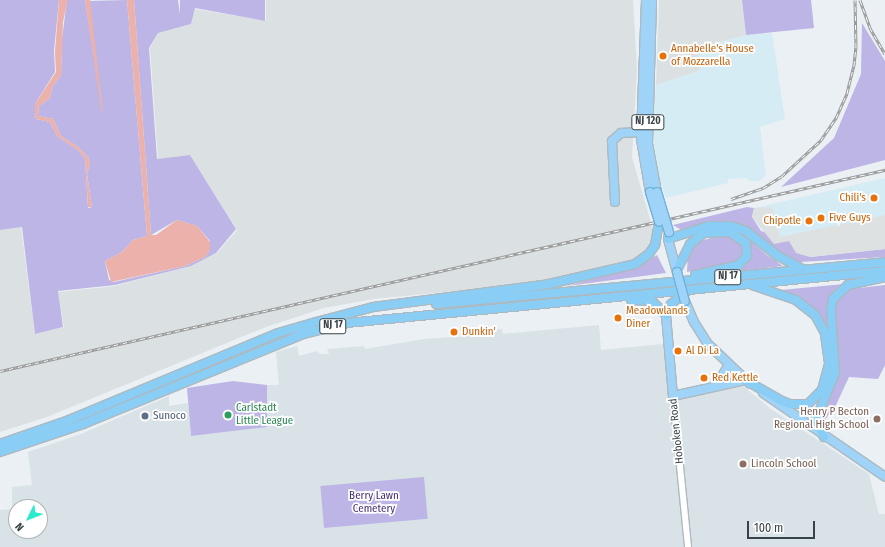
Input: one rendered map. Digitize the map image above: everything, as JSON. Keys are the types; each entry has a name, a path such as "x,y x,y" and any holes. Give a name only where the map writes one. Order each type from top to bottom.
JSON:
{"highway":[{"path":"659,222 664,236"},
{"path":"336,316 372,307 564,281 635,264 649,254 664,236 708,226 731,226 746,231 778,256 804,270"},
{"path":"651,284 736,267 747,256 746,243 739,235 730,232 704,234 690,244 677,271"},
{"name":"NJ 17","path":"0,444 69,420 278,333 336,316 412,306 885,262"},
{"name":"NJ 17","path":"0,452 83,424 303,334 376,319 885,271"},
{"path":"824,437 816,419 834,373 831,310 833,299 848,285 885,276"},
{"path":"745,380 782,401 790,404 808,404 822,390 829,363 825,334 815,315 796,300 749,284"},
{"path":"583,299 608,302 645,300 657,304 666,315 671,304 688,290"}],"main road":[{"name":"NJ 120","path":"646,0 641,132 643,165 653,192 664,236 677,271 685,301 702,336 728,366 745,380"},
{"name":"NJ 120","path":"652,0 648,135 653,192 659,222"},
{"path":"615,202 612,141 621,133 641,132"},
{"name":"Hoboken Road","path":"666,315 673,396"},
{"path":"716,386 728,366"},
{"path":"673,396 745,380 824,437 885,477"}],"street":[{"name":"Hoboken Road","path":"673,396 688,547"}],"shaded area":[{"path":"59,0 67,0 63,22 61,75 52,87 50,98 39,106 38,116 53,119 61,136 78,147 88,157 90,163 87,174 92,207 88,207 85,159 79,151 57,136 50,122 36,119 35,113 35,104 56,72 55,52"},
{"path":"85,0 90,0 103,114 101,108"},
{"path":"127,0 134,0 151,235 156,235 177,220 197,226 210,242 210,250 205,257 185,266 111,282 105,261 122,252 133,240 147,236"},
{"path":"266,0 633,0 637,70 632,157 656,240 654,246 639,258 548,282 374,299 324,308 266,327 47,417 0,432 0,230 21,227 35,334 64,327 58,292 115,286 191,266 217,253 237,230 190,155 158,159 150,48 158,33 191,24 195,9 266,21"},
{"path":"659,0 742,0 746,35 697,48 701,70 656,85"},
{"path":"772,33 785,119 760,127 766,176 759,181 749,181 747,178 728,179 728,183 666,198 654,165 652,133 656,85 701,70 697,48 746,35"},
{"path":"885,178 885,249 810,257 774,244 752,217 754,208"},
{"path":"772,207 780,237 885,215 885,249 810,257 796,253 789,241 774,244 752,217 754,208"},
{"path":"599,325 601,350 664,344 669,401 743,386 771,409 869,474 879,514 885,514 885,547 0,547 0,510 8,509 8,539 48,539 48,499 12,499 12,487 32,485 28,452 81,434 169,396 169,406 188,403 191,436 267,427 267,385 279,385 276,352 297,346 299,356 318,351 319,354 329,354 327,349 364,346 365,349 424,339 486,335 486,331 502,329 503,334"}],"green space":[{"path":"0,0 59,0 54,51 55,72 35,104 35,113 36,119 50,122 57,136 79,151 85,159 88,208 92,207 87,174 90,163 88,157 78,147 61,136 53,119 38,116 39,106 50,98 52,87 61,75 62,39 67,0 85,0 103,113 88,1 127,0 147,236 133,240 122,252 105,261 109,280 114,282 185,266 205,257 210,250 210,241 197,226 177,220 151,235 134,0 178,0 180,14 180,0 265,0 265,21 195,8 191,24 158,33 149,48 157,159 190,155 236,229 216,253 191,266 115,285 58,291 63,327 35,334 22,227 0,230"},
{"path":"742,0 811,0 814,28 746,35"},
{"path":"862,23 885,61 885,160 781,187 834,138 861,74"},
{"path":"747,207 754,208 752,217 761,231 789,241 810,257 885,249 885,257 800,262 787,260 746,229 727,222 706,224 683,231 673,225"},
{"path":"714,237 729,237 739,242 743,247 742,257 735,265 687,272 688,252 697,242"},
{"path":"748,239 783,266 739,271 747,264 751,254"},
{"path":"657,255 666,273 567,286 637,267"},
{"path":"844,284 837,288 827,305 828,336 823,324 781,290"},
{"path":"885,285 885,365 878,379 849,377 836,405 825,420 824,432 818,424 820,412 834,388 837,366 834,307 841,294 851,289"},
{"name":"Carlstadt Little League","path":"233,381 267,385 267,427 191,436 187,388"},
{"name":"Berry Lawn Cemetery","path":"424,477 428,519 324,528 320,486"}],"railway":[{"path":"731,199 763,188 782,176 821,140 836,118 847,93 854,65 856,47 855,0"},
{"path":"860,0 870,28 885,54"},
{"path":"0,371 885,170"}],"place":[{"name":"Annabelle's House of Mozzarella","path":"663,56"},
{"name":"Chili's","path":"874,198"},
{"name":"Five Guys","path":"821,218"},
{"name":"Chipotle","path":"809,221"},
{"name":"Meadowlands Diner","path":"618,318"},
{"name":"Dunkin'","path":"454,332"},
{"name":"Al Di La","path":"678,351"},
{"name":"Red Kettle","path":"704,378"},
{"name":"Carlstadt Little League","path":"228,415"},
{"name":"Sunoco","path":"145,416"},
{"name":"Henry P Becton Regional High School","path":"877,419"},
{"name":"Lincoln School","path":"743,464"}]}
